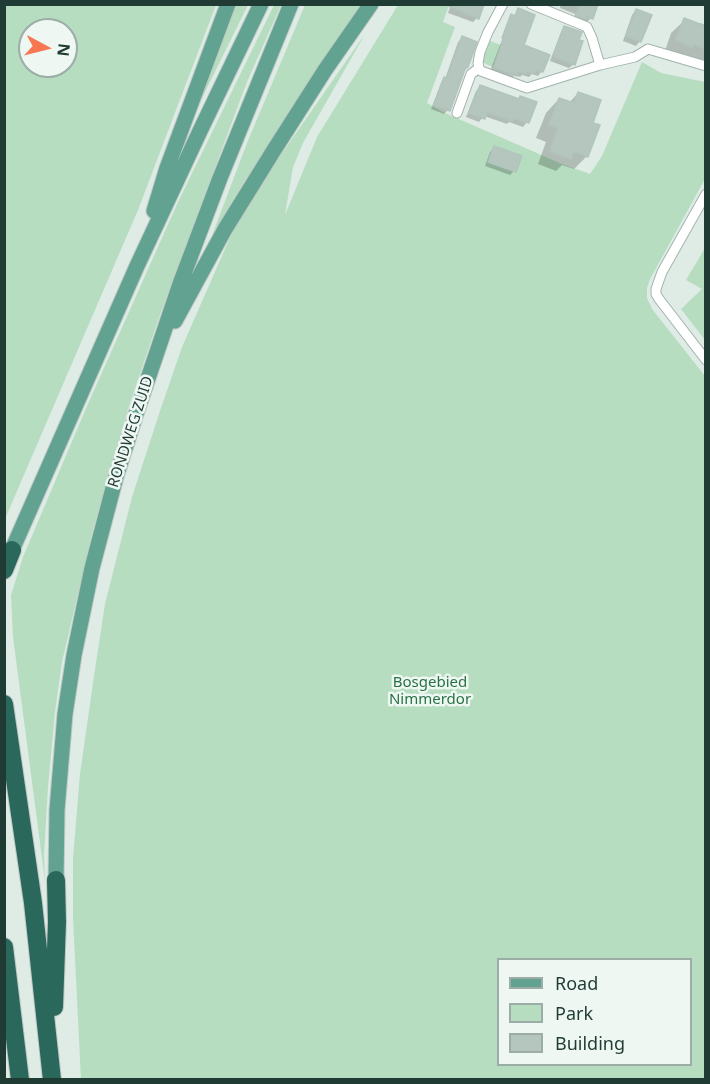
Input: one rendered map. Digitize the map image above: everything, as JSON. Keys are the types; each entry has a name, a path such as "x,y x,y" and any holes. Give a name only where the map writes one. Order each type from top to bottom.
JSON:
{"highway":[{"path":"4,570 12,550"},
{"path":"4,705 33,903 52,1073"},
{"path":"52,1073 57,922 56,880"},
{"path":"4,947 20,1080"}],"main road":[{"path":"137,266 167,168 228,4"},
{"path":"12,550 137,266 261,4"},
{"name":"RONDWEG ZUID","path":"56,880 57,810 63,736 74,655 82,610 116,477 180,284 220,178 291,4"},
{"path":"157,352 225,229 325,70 371,4"}],"street":[{"path":"503,4 480,52 479,68 481,71 527,88 600,65 635,57 648,49 705,66"},
{"path":"531,4 588,27 600,65"},
{"path":"457,113 471,74 479,68"},
{"path":"705,194 662,272 656,289 659,300 705,360"}],"green space":[{"path":"4,5 216,5 138,210 5,519"},
{"path":"233,5 248,5 189,129"},
{"path":"274,5 281,5 247,82 161,312 129,406 93,530 62,662 55,712 48,787 44,855 45,881 13,637 11,595 23,557 87,406 178,202"},
{"path":"305,5 364,5 244,182 213,233 247,143"},
{"name":"Bosgebied Nimmerdor","path":"398,5 449,5 443,22 455,27 427,103 562,164 590,174 602,156 642,62 661,73 705,82 705,179 650,279 647,298 652,309 705,376 705,1079 81,1080 73,917 73,859 80,774 105,604 132,497 182,347 232,233 278,159 365,34 303,143 293,167 285,215 317,137"},
{"path":"490,41 501,45 493,67 482,62"},
{"path":"705,248 705,340 681,309 702,289 686,280"}],"building":[{"path":"444,4 484,4 479,19"},
{"path":"580,4 598,4 593,19 576,15"},
{"path":"518,8 535,15 524,45 550,55 543,72 536,70 534,74 527,71 526,74 518,71 517,76 494,67 511,14 515,16"},
{"path":"636,9 652,15 641,42 626,36"},
{"path":"684,18 705,26 705,49 693,44 692,47 676,40"},
{"path":"564,26 582,32 579,40 583,41 575,65 553,56"},
{"path":"462,36 477,42 450,111 434,105 444,77 447,78"},
{"path":"480,85 519,99 520,96 537,102 529,123 514,118 512,121 487,112 485,119 469,113"},
{"path":"578,92 601,100 593,123 600,125 588,157 574,151 571,159 550,151 558,128 549,125 559,98 574,103"},
{"path":"494,146 522,156 516,172 488,162"}]}
